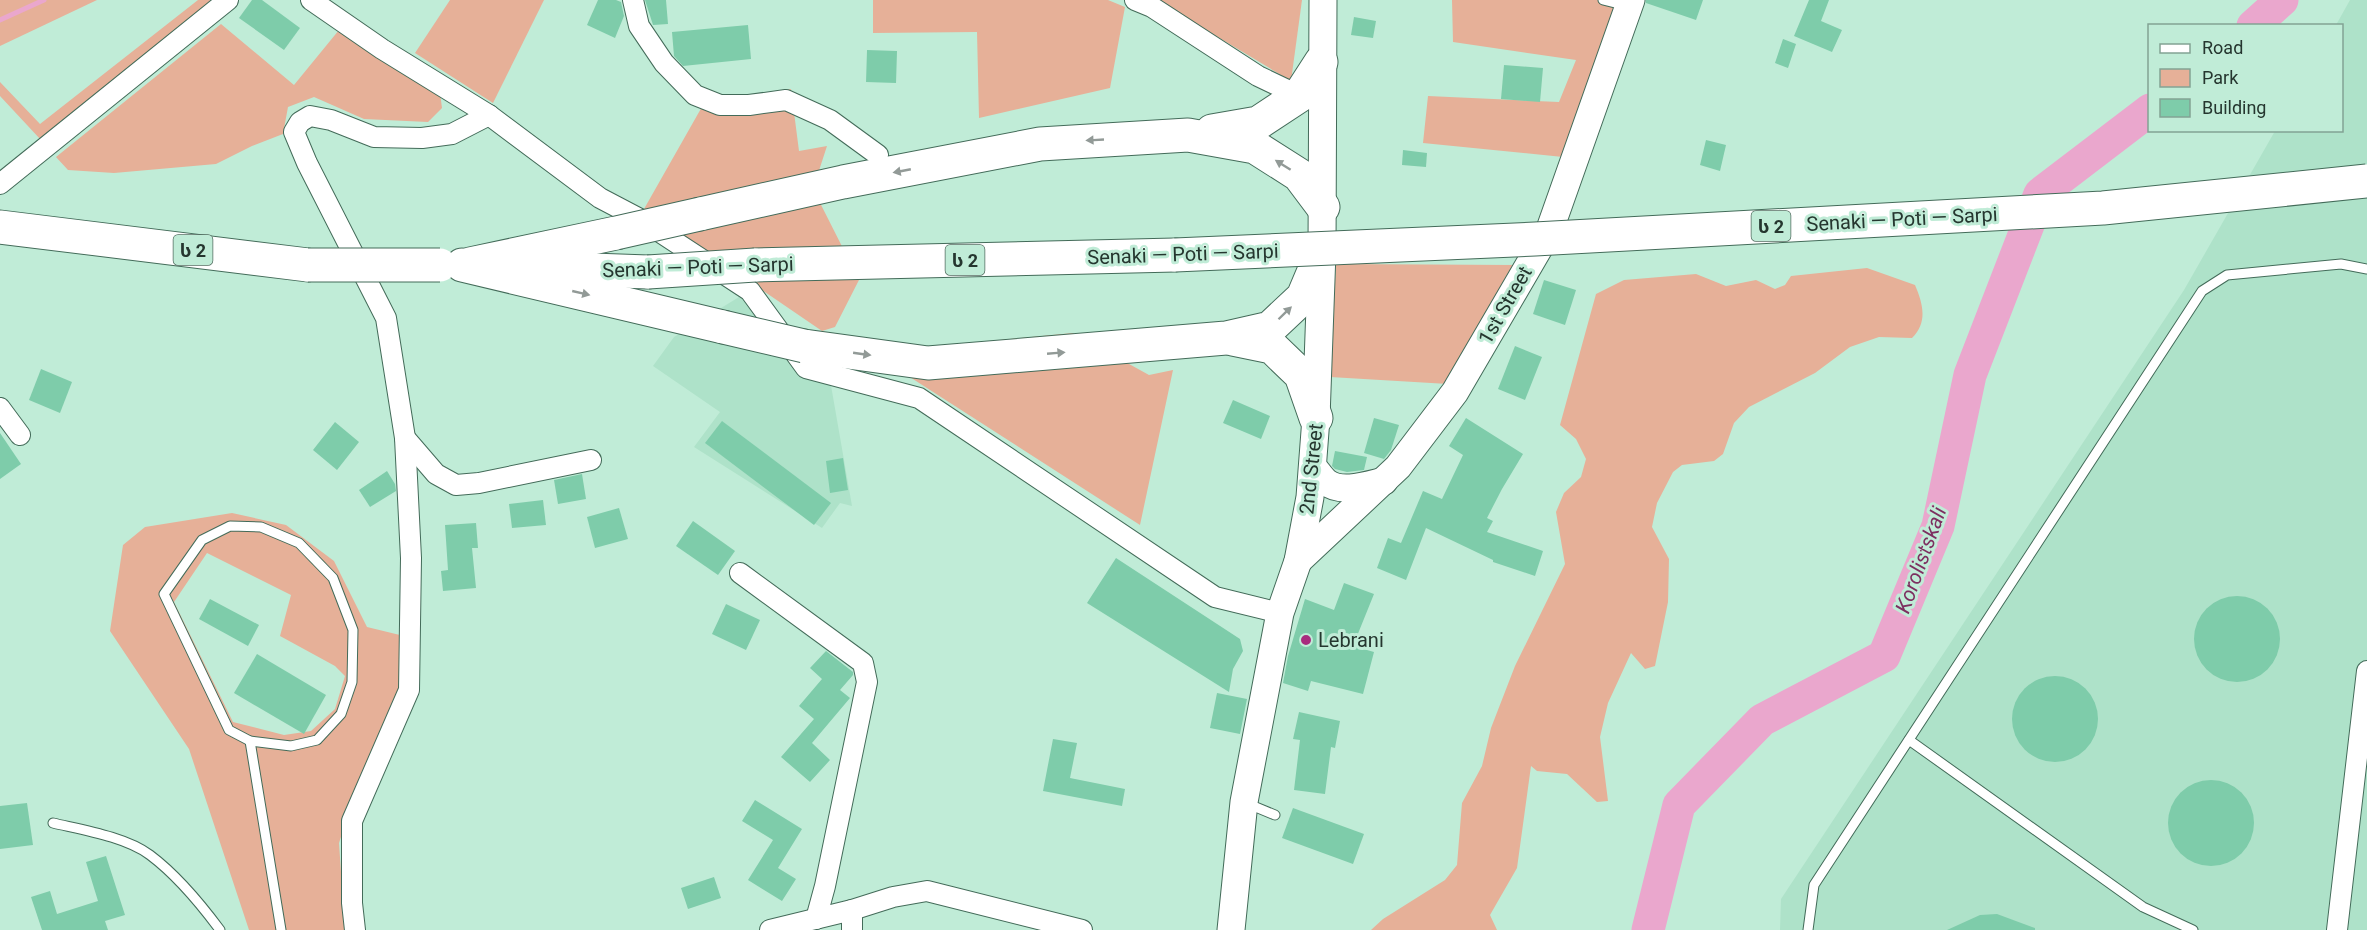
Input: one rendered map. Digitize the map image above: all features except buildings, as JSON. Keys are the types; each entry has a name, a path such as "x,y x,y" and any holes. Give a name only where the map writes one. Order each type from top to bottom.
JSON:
{"highway":[{"path":"451,265 616,233 843,182 1040,144 1188,135 1258,123 1310,101 1321,62"},
{"path":"1188,135 1255,147 1299,175 1323,207"},
{"name":"Senaki — Poti — Sarpi","path":"0,226 308,265 451,265 648,272 755,265 1174,255 1546,238 2091,208 2367,181"},
{"path":"451,265 804,346 928,363 1226,338 1270,328 1302,297 1322,252"},
{"path":"1226,338 1272,347 1301,375 1316,418"}],"street":[{"path":"0,184 228,0"},
{"path":"311,0 382,49 489,115 600,198 640,219 750,291 806,368 919,398 1215,597 1280,613"},
{"path":"633,0 639,26 664,63 695,95 720,105 749,105 786,100 830,120 878,155"},
{"path":"1135,0 1152,7 1258,76 1310,101"},
{"path":"1321,62 1323,0"},
{"name":"1st Street","path":"1298,561 1398,467 1455,392 1550,229 1630,3"},
{"name":"2nd Street","path":"1231,930 1244,802 1280,613 1298,561 1310,497 1316,418 1323,207 1310,101"},
{"path":"354,930 352,821 409,690 411,558 405,438 386,318 307,163 294,132 300,122 310,116 331,120 374,137 422,138 452,134 489,115"},
{"path":"0,408 20,435"},
{"path":"405,438 436,474 456,484 479,483 591,460"},
{"path":"1312,467 1327,483 1340,488 1384,481"},
{"path":"740,573 862,663 867,682 825,886 816,919"},
{"path":"2337,930 2367,671"},
{"path":"770,930 852,910 893,897 927,891 1082,930"},
{"path":"852,910 852,930"}],"lane":[{"path":"1603,0 1630,3"},
{"path":"1808,930 1814,885 2202,291 2227,275 2341,264 2367,269"},
{"path":"230,526 261,527 299,543 333,578 353,630 352,682 341,714 317,740 291,746 250,741 229,730 165,594 202,540 230,526"},
{"path":"1909,740 2143,907 2193,930"},
{"path":"250,741 281,930"},
{"path":"1244,802 1275,815"},
{"path":"53,823 107,835 149,854 197,899 220,930"}],"shaded area":[{"path":"2350,0 2367,0 2367,930 1780,930 1781,899 2184,290 2274,132 2343,132 2343,24 2337,24"},
{"path":"739,297 825,351 852,506 840,503 822,528 694,447 720,412 653,366 674,337"}],"green space":[{"path":"0,0 97,0 0,46"},
{"path":"198,0 214,0 41,140 0,96 0,82 40,124"},
{"path":"450,0 544,0 493,103 415,53"},
{"path":"873,0 1108,0 1125,7 1110,88 979,118 977,32 873,33"},
{"path":"1156,0 1302,0 1291,81"},
{"path":"1452,0 1620,0 1563,157 1423,143 1428,96 1559,102 1576,60 1453,42"},
{"path":"221,24 294,85 339,30 440,93 442,108 428,122 364,119 314,97 288,107 283,134 216,164 114,173 68,170 56,157"},
{"path":"791,89 799,151 827,146 813,189 859,280 835,327 822,331 644,209 703,105"},
{"path":"1336,264 1515,265 1448,384 1330,377"},
{"path":"1867,268 1915,285 1920,299 1922,319 1912,338 1879,337 1850,347 1815,373 1749,407 1734,423 1723,454 1714,461 1682,465 1673,472 1657,503 1652,527 1669,559 1668,602 1655,666 1645,669 1631,653 1608,703 1600,737 1608,801 1597,802 1567,774 1537,771 1531,766 1517,868 1490,915 1497,930 1371,930 1383,919 1445,880 1457,865 1462,803 1482,766 1491,728 1515,666 1565,564 1556,512 1564,493 1581,477 1586,459 1576,439 1560,425 1596,294 1624,280 1696,274 1726,286 1756,280 1775,289 1785,285 1791,276"},
{"path":"1073,333 1149,375 1173,370 1140,525 888,363 929,347"},
{"path":"232,513 286,525 334,561 367,627 404,636 402,688 360,778 339,843 345,930 249,930 189,749 110,631 123,545 145,527","holes":["207,553 291,595 280,636 335,666 345,676 335,709 311,731 284,735 233,722 174,602"]}],"waterway":[{"path":"0,20 44,0"},
{"name":"Korolistskali","path":"2255,24 2282,0"},
{"name":"Korolistskali","path":"1648,930 1679,805 1762,720 1884,656 1938,526 1970,375 2040,194 2148,112"}],"place":[{"name":"Lebrani","path":"1306,640"}]}
